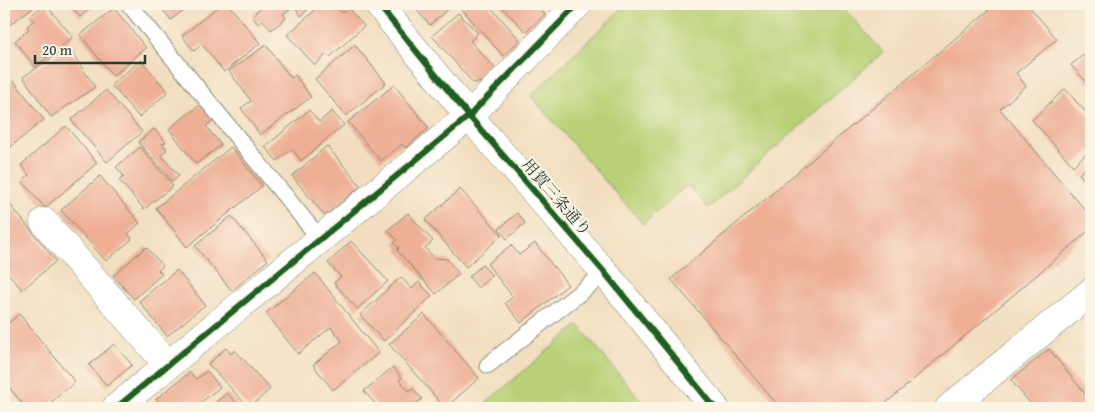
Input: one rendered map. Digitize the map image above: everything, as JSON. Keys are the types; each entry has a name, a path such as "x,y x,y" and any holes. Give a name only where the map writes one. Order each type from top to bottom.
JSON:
{"street":[{"name":"用賀三条通り","path":"378,4 470,116 605,273 715,408"},
{"path":"116,408 470,116 578,4"},
{"path":"44,222 168,365"},
{"path":"949,408 1091,292"}],"lane":[{"path":"129,4 320,239"},
{"path":"488,365 605,273"}],"green space":[{"path":"626,4 840,4 883,52 708,208 687,185 643,224 531,96"},
{"path":"578,325 647,408 480,408"}],"building":[{"path":"4,4 37,4 8,26 4,21"},
{"path":"45,4 73,37 35,67 15,41 29,29 27,26 34,20 30,16"},
{"path":"69,4 96,4 80,17"},
{"path":"158,4 191,4 171,20"},
{"path":"221,4 228,4 260,43 224,72 202,44 194,51 182,36"},
{"path":"264,4 287,4 291,8 283,14 286,18 271,30 263,20 258,24 252,16"},
{"path":"293,4 314,4 301,16"},
{"path":"322,4 333,4 342,13 348,8 364,26 330,57 327,54 315,65 287,35"},
{"path":"411,4 453,4 430,25"},
{"path":"466,4 488,4 520,40 503,56 461,8"},
{"path":"499,4 535,4 545,14 526,32"},
{"path":"996,4 1027,4 1057,39 1016,73 1026,86 1000,109 1091,217 1091,229 880,408 780,408 671,279"},
{"path":"114,8 146,48 113,76 80,35"},
{"path":"458,13 478,33 470,41 496,69 484,82 473,83 432,36"},
{"path":"266,45 291,78 295,75 311,97 260,135 241,108 251,101 229,71"},
{"path":"355,45 386,83 346,116 315,79"},
{"path":"68,47 95,87 51,117 23,77"},
{"path":"1091,48 1091,81 1088,84 1071,65"},
{"path":"141,60 168,92 139,117 111,85"},
{"path":"14,81 44,120 4,152 4,90"},
{"path":"394,85 429,128 405,148 402,144 381,161 348,122"},
{"path":"1065,89 1091,118 1091,149 1073,166 1032,120"},
{"path":"106,90 142,132 107,162 71,120"},
{"path":"201,104 214,120 206,126 221,145 196,164 169,129"},
{"path":"309,110 319,122 332,111 344,125 301,161 292,149 277,161 265,147"},
{"path":"66,126 97,163 45,208 22,181 29,175 21,165"},
{"path":"154,129 166,142 162,144 167,150 161,155 179,176 172,182 138,142"},
{"path":"327,146 361,186 325,216 292,176"},
{"path":"140,147 173,186 144,209 119,180 124,176 116,167"},
{"path":"231,147 262,186 187,247 156,208"},
{"path":"1091,163 1091,187 1079,174"},
{"path":"100,176 140,223 128,234 132,239 106,261 61,210"},
{"path":"460,189 502,235 466,267 425,220"},
{"path":"4,197 56,261 22,290 4,268"},
{"path":"408,213 433,241 425,248 434,258 447,259 459,274 436,294 397,250 399,248 394,243 397,240 388,230"},
{"path":"517,213 525,223 507,239 499,229"},
{"path":"231,216 268,260 232,291 195,246"},
{"path":"351,241 388,281 357,309 334,283 341,277 328,263"},
{"path":"535,243 568,285 521,323 505,303 513,297 487,264 511,245 519,255"},
{"path":"146,247 163,266 158,270 162,274 134,299 113,276"},
{"path":"482,265 492,275 478,288 469,277"},
{"path":"177,270 205,305 167,336 139,301"},
{"path":"315,273 379,353 333,390 313,365 342,341 331,327 298,354 266,313"},
{"path":"401,277 412,289 419,282 432,296 384,341 360,315"},
{"path":"19,314 75,382 44,408 26,408 4,381 4,327"},
{"path":"424,314 479,378 445,408 389,344"},
{"path":"114,344 132,365 107,386 89,365"},
{"path":"226,348 231,354 235,350 270,389 249,408 208,364"},
{"path":"1049,349 1091,401 1091,408 1034,408 1011,380"},
{"path":"393,367 402,378 399,380 409,391 412,388 422,399 411,408 379,408 364,391"},
{"path":"207,371 220,387 194,408 156,408 161,405 156,399 190,372 196,379"},
{"path":"227,393 241,408 209,408"}],"cycle path":[{"path":"378,4 469,116 605,273 715,408"},
{"path":"116,408 469,116 578,4"}]}
